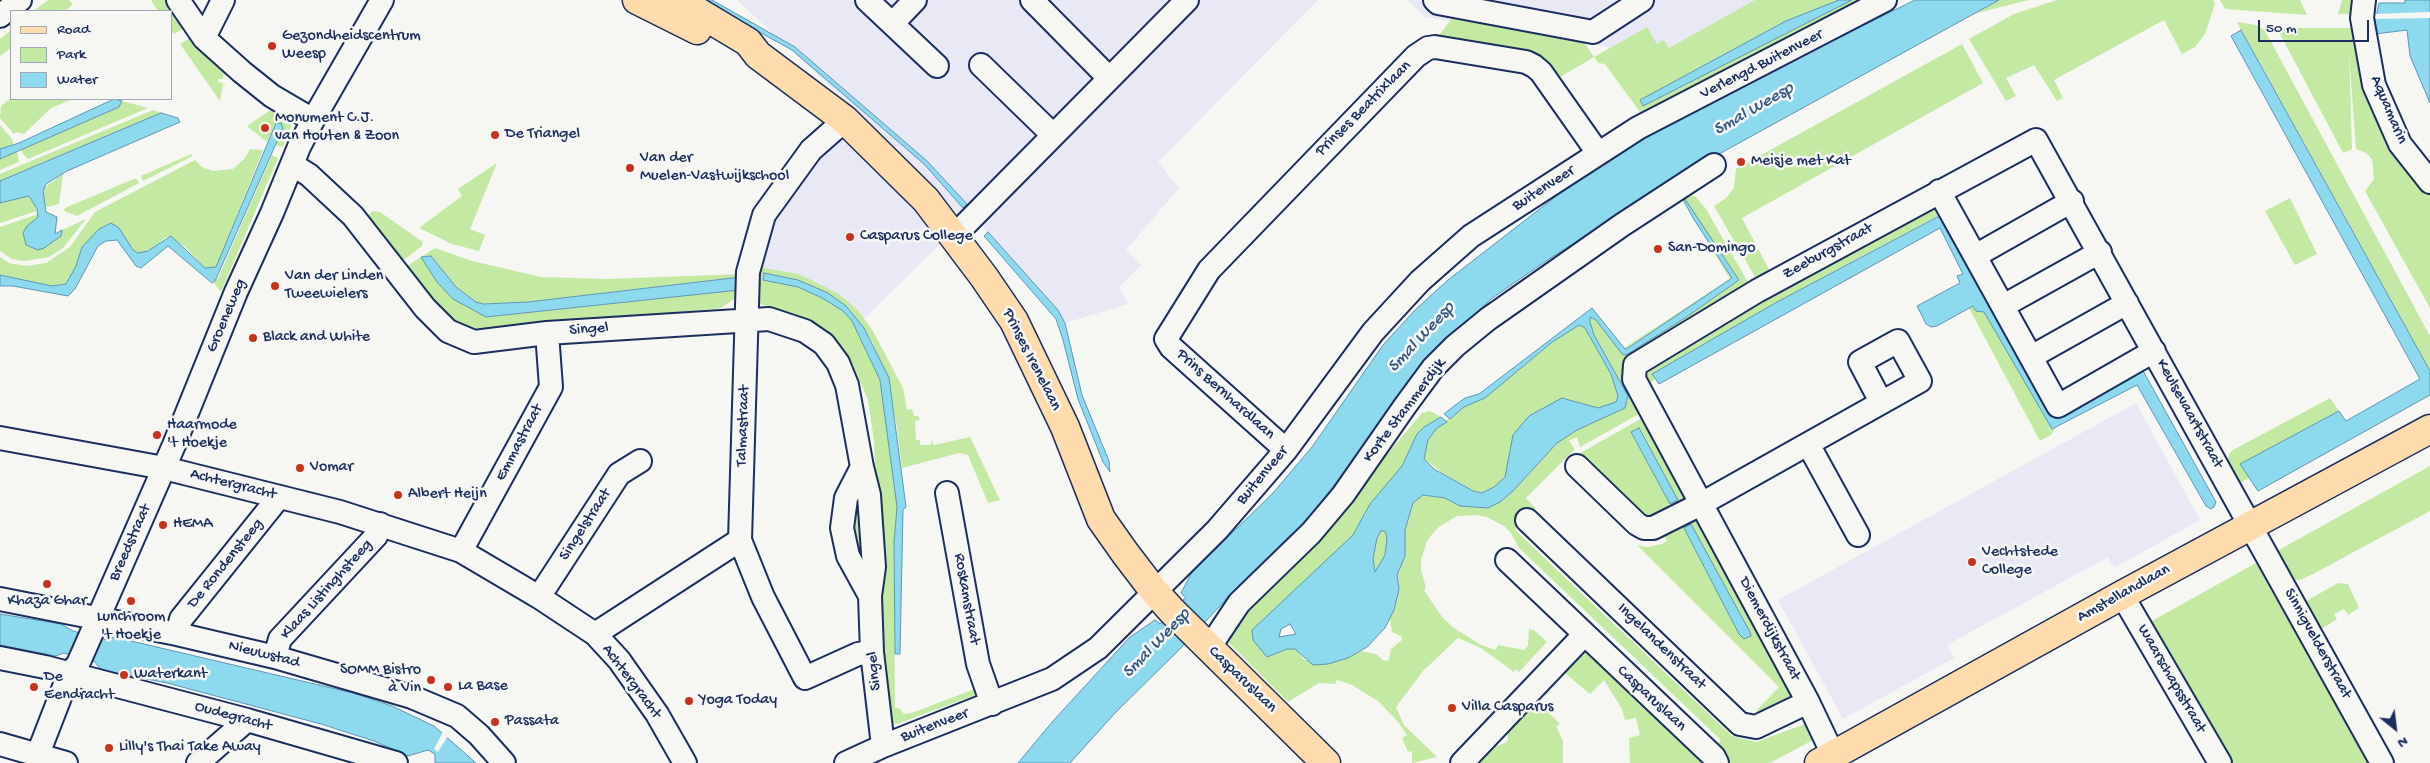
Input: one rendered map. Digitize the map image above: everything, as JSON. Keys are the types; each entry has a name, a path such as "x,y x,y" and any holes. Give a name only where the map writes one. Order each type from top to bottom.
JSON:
{"main road":[{"name":"Prinses Irenelaan","path":"637,0 740,52 758,55"},
{"name":"Prinses Irenelaan","path":"678,0 748,42 758,55 845,120 926,200 1014,321 1065,427 1101,520 1154,591"},
{"name":"Amstellandlaan","path":"1830,760 2122,595 2430,429"},
{"name":"Casparuslaan","path":"1154,591 1326,763"}],"street":[{"path":"0,16 20,0"},
{"path":"178,0 204,38 272,96 313,120"},
{"path":"204,38 223,0"},
{"name":"Groeneweg","path":"164,468 236,292 313,120 382,0"},
{"path":"867,0 937,66"},
{"path":"893,23 915,0"},
{"path":"1032,0 1109,78"},
{"path":"954,236 1187,0"},
{"path":"1435,0 1438,4 1593,32 1642,0"},
{"name":"Aquamarin","path":"2364,0 2362,18 2374,85 2400,144 2430,182"},
{"name":"Verlengd Buitenveer","path":"1638,128 1882,1"},
{"name":"Prinses Beatrixlaan","path":"1166,339 1209,270 1343,130 1416,56 1428,48 1435,47 1526,62 1534,66 1598,153"},
{"path":"981,64 1053,135"},
{"name":"Talmastraat","path":"845,120 811,150 764,215 748,272 740,540 763,597 805,678 858,654 872,652"},
{"name":"Buitenveer","path":"846,763 883,746 1052,679 1098,648 1217,530 1286,450 1373,332 1420,281 1471,236 1638,128"},
{"name":"Zeeburgstraat","path":"1634,379 1635,366 1649,355 1757,291 2036,140"},
{"name":"Keulsevaartstraat","path":"2036,140 2072,201 2251,525"},
{"name":"Singel","path":"293,165 309,175 353,216 425,308 448,331 474,342 547,333 769,319 805,330 824,344 838,363 847,385 862,467 870,495 874,567 870,596 872,652 883,746"},
{"name":"Korte Stammerdijk","path":"1205,643 1239,603 1311,533 1343,495 1410,398 1433,368 1455,346 1488,319 1614,231 1714,165"},
{"path":"1939,191 2058,406 2154,351"},
{"path":"1975,256 2072,201"},
{"path":"2003,306 2100,252"},
{"path":"2032,357 2127,303"},
{"name":"Emmastraat","path":"462,549 551,387 547,333"},
{"name":"Prins Bernhardlaan","path":"1166,339 1171,347 1286,450"},
{"name":"Diemerdijkstraat","path":"1634,379 1808,702 1830,760"},
{"path":"1578,466 1636,524 1644,528 1653,528 1701,504 1881,402"},
{"name":"Achtergracht","path":"0,438 164,468 380,524 462,549 540,597 595,634 619,660 657,714 685,763"},
{"path":"1808,444 1858,535"},
{"name":"Singelstraat","path":"540,597 619,474 640,461"},
{"name":"Singel","path":"862,467 846,498 842,528 848,556 870,596"},
{"name":"Breedstraat","path":"94,625 164,468"},
{"name":"Roskamstraat","path":"947,493 978,664 992,704"},
{"name":"De Rondensteeg","path":"177,634 181,619 279,497"},
{"name":"Ingelandenstraat","path":"1527,520 1740,724 1756,727 1808,702"},
{"name":"Klaas Listinghsteeg","path":"275,656 280,639 376,536 380,524"},
{"name":"Sinnigvelderstraat","path":"2251,525 2382,763"},
{"path":"595,634 740,540"},
{"name":"Casparuslaan","path":"1507,560 1714,758 1717,763"},
{"name":"Waarschapsstraat","path":"2122,595 2220,763"},
{"name":"Nieuwstad","path":"0,599 94,625 177,634 275,656 412,697 457,716 479,735 504,763"},
{"path":"38,754 94,625"},
{"path":"1462,763 1584,635"},
{"name":"Oudegracht","path":"0,658 74,669 396,763"},
{"path":"198,763 247,720"},
{"path":"0,744 62,762"}],"shaded area":[{"path":"737,0 1318,0 1158,162 1179,188 1126,250 1141,265 1119,287 1128,304 1065,323 1058,310 971,213 864,319 857,309 799,274 759,267 774,224 755,206 840,96"},
{"path":"1407,0 1764,0 1659,59 1593,44 1425,17"},
{"name":"Vechtstede College","path":"2136,403 2200,520 2114,568 2108,557 1947,645 1954,658 1843,719 1778,600"}],"green space":[{"path":"48,0 69,0 73,4 66,10 35,10"},
{"path":"151,0 169,0 186,27 174,34 172,31 172,10 157,10"},
{"path":"1755,0 1861,0 1645,119 1605,64 1598,63 1594,57 1647,27 1657,44 1664,40 1669,48"},
{"path":"1999,0 2029,0 1973,14"},
{"path":"2057,0 2213,0 2215,4 2205,34 2195,47 2182,54 2164,20 2054,80 2063,98 2057,101 2034,65 2006,78 2016,96 2006,101 1969,39 2014,14"},
{"path":"2220,0 2300,0 2307,15 2225,9"},
{"path":"2342,0 2357,0 2356,14 2338,14"},
{"path":"1453,17 1583,41 1594,57 1555,80 1523,51 1442,36 1437,38"},
{"path":"2237,22 2256,25 2265,31 2430,336 2430,371"},
{"path":"2280,28 2356,28 2415,178 2430,195 2430,308 2365,191 2374,179 2372,159 2366,153 2356,149 2349,53 2352,149 2343,153 2279,32"},
{"path":"10,31 10,49 0,56 0,39"},
{"path":"193,36 224,70 223,79 218,79 218,82 223,83 220,101 180,44"},
{"path":"1962,44 1983,83 1742,218 1772,275 1758,282 1714,206 1726,198 1734,188 1736,169"},
{"path":"10,99 71,100 51,108 24,134 17,132 14,134 0,118 1,106"},
{"path":"122,101 148,108 28,159 23,154 21,149 118,107"},
{"path":"272,109 290,120 291,126 283,147 276,145 283,128 276,123 267,142 247,126"},
{"path":"153,110 161,113 0,181 0,174"},
{"path":"0,125 12,139 14,145 0,149"},
{"path":"250,149 263,150 216,267 205,268 184,246 166,237 155,247 143,253 138,253 133,250 119,228 82,247 76,266 66,284 52,286 0,275 0,257 9,263 27,266 46,263 70,247 95,212 195,160 202,167 213,171 233,169 245,158"},
{"path":"17,151 19,162 0,170 0,159"},
{"path":"191,154 193,156 143,181 141,176"},
{"path":"272,155 278,158 221,292 214,283 219,276"},
{"path":"497,163 470,229 485,235 479,251 452,244 419,228 462,196 458,189"},
{"path":"63,174 59,204 46,207 43,195 44,188"},
{"path":"136,178 139,183 77,216 64,211 65,208"},
{"path":"1689,195 1696,197 1706,209 1750,286 1633,360 1641,413 1580,447 1577,437 1569,441 1575,449 1526,498 1536,509 1515,530 1732,736 1756,742 1805,724 1815,739 1770,763 1726,763 1714,749 1721,740 1519,548 1511,533 1504,526 1487,517 1477,515 1457,516 1440,526 1427,541 1421,560 1421,570 1426,588 1424,590 1442,617 1454,628 1481,645 1496,650 1498,645 1524,650 1528,646 1529,629 1534,630 1547,642 1519,672 1515,669 1514,672 1481,648 1458,638 1423,671 1396,707 1404,725 1437,757 1412,763 1412,751 1408,752 1402,738 1407,735 1398,722 1378,701 1352,685 1337,680 1335,684 1319,683 1288,702 1227,641 1230,628 1375,456 1388,453 1422,413 1430,411 1441,417 1424,427 1417,434 1402,466 1370,504 1353,535 1279,607 1267,657 1287,649 1295,649 1305,660 1348,658 1360,651 1376,654 1384,661 1389,660 1391,649 1402,640 1401,636 1392,632 1390,618 1399,589 1397,575 1405,556 1405,530 1413,503 1423,495 1445,498 1460,506 1488,508 1500,502 1513,491 1557,443 1577,430 1625,408 1628,396 1594,335 1590,317 1596,320 1622,354 1626,355 1685,318 1739,280 1682,199"},
{"path":"29,196 37,211 0,223 0,203"},
{"path":"2290,198 2317,254 2295,265 2265,211"},
{"path":"1934,209 1938,216 1777,302 1652,374 1655,379 1650,384 1645,385 1645,377 1654,365 1759,300"},
{"path":"373,211 380,212 423,242 422,246 401,262 367,216"},
{"path":"38,214 38,217 27,226 61,236 62,230 86,219 63,248 49,257 24,261 12,259 0,251 0,227"},
{"path":"1697,225 1732,278 1685,311 1626,349 1624,348 1730,279"},
{"path":"435,248 472,261 541,277 607,279 742,274 741,277 528,302 483,304 476,302 456,287 431,256 422,257 437,282 486,317 739,290 734,299 721,308 500,330 481,329 464,326 449,318 404,268"},
{"path":"759,267 799,274 837,293 857,309 873,331 903,388 907,410 912,409 914,416 918,416 920,420 915,421 916,440 920,440 920,445 931,445 931,440 934,445 970,437 1000,500 988,503 968,455 959,453 902,468 896,421 873,343 828,293 798,287 822,298 843,311 852,321 880,380 897,507 894,542 895,708 899,708 904,714 912,713 977,688 978,694 897,724 892,723 890,720 885,689 874,441 868,400 853,364 842,347 826,331 791,313 757,303"},
{"path":"1973,306 1976,311 1984,312 2052,429 2055,428 2051,435 2040,441 1969,308"},
{"path":"1579,325 1585,328 1611,374 1618,396 1616,402 1598,408 1562,398 1505,477 1494,487 1482,493 1473,491 1444,474 1424,459 1428,440 1437,427 1464,407 1485,398 1551,343"},
{"path":"2330,398 2339,411 2241,464 2249,478 2237,485 2227,466 2229,454 2233,450"},
{"path":"1644,417 1686,499 1648,519 1575,456","holes":["1639,428 1677,500 1670,504 1631,433"]},
{"path":"2430,466 2430,511 2311,575 2300,580 2293,579 2277,551"},
{"path":"864,497 869,569 856,550 854,534 856,516"},
{"path":"1691,517 1699,519 1794,697 1763,715 1756,711 1779,687 1637,545 1647,547 1662,544 1667,541 1662,532","holes":["1684,528 1744,639 1739,634"]},
{"path":"1381,531 1385,531 1387,538 1385,555 1375,573 1373,560 1377,538"},
{"path":"2256,563 2368,763 2229,763 2150,622"},
{"path":"2338,583 2348,584 2359,608 2348,615 2344,609 2334,614 2337,619 2320,630 2305,605 2308,600"},
{"path":"1583,651 1587,651 1704,763 1630,763 1629,738 1640,735 1636,718 1625,720 1622,709 1604,680 1590,694 1566,674 1565,669"},
{"path":"1529,703 1545,709 1560,724 1556,726 1563,741 1563,763 1472,763 1491,743 1497,746 1508,740 1507,731"}],"water":[{"path":"701,0 712,0 795,47 927,161 967,204 963,208 924,164 792,50"},
{"path":"1839,0 1852,0 1643,106 1640,100 1786,21"},
{"name":"Smal Weesp","path":"1915,0 1999,0 1670,181 1491,299 1427,360 1314,512 1242,582 1184,645 1116,712 1070,763 1018,763 1053,721 1130,637 1155,620 1160,624 1186,598 1181,593 1192,572 1273,493 1312,447 1383,345 1416,309 1448,280 1559,194 1650,135 1692,110"},
{"path":"2405,0 2430,0 2430,103 2410,56 2407,30 2375,34 2375,21 2379,3 2405,3"},
{"path":"2241,30 2430,371 2430,395 2258,491 2240,464 2339,411 2346,421 2420,379 2231,36"},
{"path":"112,100 122,101 119,107 0,159 0,149 19,143"},
{"path":"161,113 178,118 180,122 67,171 46,184 43,191 46,212 57,217 55,234 62,230 61,236 38,250 26,245 23,233 27,226 38,217 37,209 29,196 0,203 0,181"},
{"path":"276,123 281,123 283,128 215,281 212,283 168,246 141,268 136,266 117,240 106,241 98,246 75,289 68,296 13,286 0,286 0,275 52,286 66,284 76,266 82,247 99,229 111,223 119,228 133,250 138,253 148,251 171,236 205,268 216,267"},
{"path":"1685,199 1739,280 1685,318 1626,355 1622,354 1596,320 1590,317 1594,335 1628,396 1625,408 1577,430 1557,443 1513,491 1500,502 1488,508 1460,506 1445,498 1423,495 1413,503 1405,530 1405,556 1397,575 1399,589 1394,610 1385,628 1367,647 1348,658 1328,664 1313,665 1295,649 1287,649 1267,657 1253,640 1252,630 1353,535 1370,504 1402,466 1417,434 1424,427 1441,417 1447,422 1437,428 1428,440 1424,459 1434,469 1473,491 1482,493 1494,487 1505,477 1513,435 1529,416 1562,398 1598,408 1616,402 1618,396 1611,374 1585,328 1579,325 1551,343 1485,398 1464,407 1450,419 1444,414 1465,398 1479,394 1592,308 1625,349 1732,278 1684,201","holes":["1381,531 1385,531 1387,538 1385,555 1375,572 1373,559 1377,538","1290,624 1296,634 1279,637 1281,629"]},
{"path":"1943,214 2054,413 2142,369 2216,502 2214,507 2211,509 2206,506 2137,385 2052,429 1984,312 1976,311 1973,306 1937,326 1931,327 1926,324 1917,306 1960,283 1957,276 1963,274 1940,228 1659,384 1652,374 1777,302"},
{"path":"988,232 1058,310 1065,323 1082,395 1109,461 1110,472 1103,462 1078,399 1056,319 984,236"},
{"path":"431,256 456,287 476,302 483,304 528,302 741,277 739,290 486,317 453,299 437,282 421,257"},
{"path":"764,273 798,280 828,293 846,306 864,328 889,378 906,507 903,510 900,654 895,654 894,542 897,507 880,380 852,321 843,311 822,298 798,287 763,280"},
{"path":"1639,428 1678,500 1670,504 1631,432"},
{"path":"1691,524 1751,636 1744,639 1739,634 1684,528"},
{"path":"0,614 61,624 73,631 107,640 114,637 353,693 392,706 434,726 476,763 435,763 435,754 428,750 408,756 374,741 321,724 167,683 101,670 95,662 64,653 55,656 0,645"}],"pier":[{"path":"2430,12 2430,18 2372,19 2373,14"},
{"path":"444,730 449,734 438,752 434,749"}],"place":[{"name":"Gezondheidscentrum Weesp","path":"272,46"},
{"name":"Monument C.J. van Houten & Zoon","path":"265,128"},
{"name":"De Triangel","path":"495,135"},
{"name":"Meisje met Kat","path":"1741,162"},
{"name":"Van der Muelen-Vastwijkschool","path":"630,168"},
{"name":"Casparus College","path":"850,237"},
{"name":"San-Domingo","path":"1658,249"},
{"name":"Van der Linden Tweewielers","path":"275,286"},
{"name":"Black and White","path":"253,338"},
{"name":"Haarmode 't Hoekje","path":"157,435"},
{"name":"Vomar","path":"300,468"},
{"name":"Albert Heijn","path":"398,495"},
{"name":"HEMA","path":"163,525"},
{"name":"Vechtstede College","path":"1972,562"},
{"name":"Khaza Ghar","path":"47,584"},
{"name":"Lunchroom 't Hoekje","path":"131,601"},
{"name":"Waterkant","path":"124,675"},
{"name":"SOMM Bistro à Vin","path":"431,680"},
{"name":"De Eendracht","path":"34,687"},
{"name":"La Base","path":"448,687"},
{"name":"Yoga Today","path":"689,701"},
{"name":"Villa Casparus","path":"1452,708"},
{"name":"Passata","path":"495,722"},
{"name":"Lilly's Thai Take Away","path":"109,748"}]}
